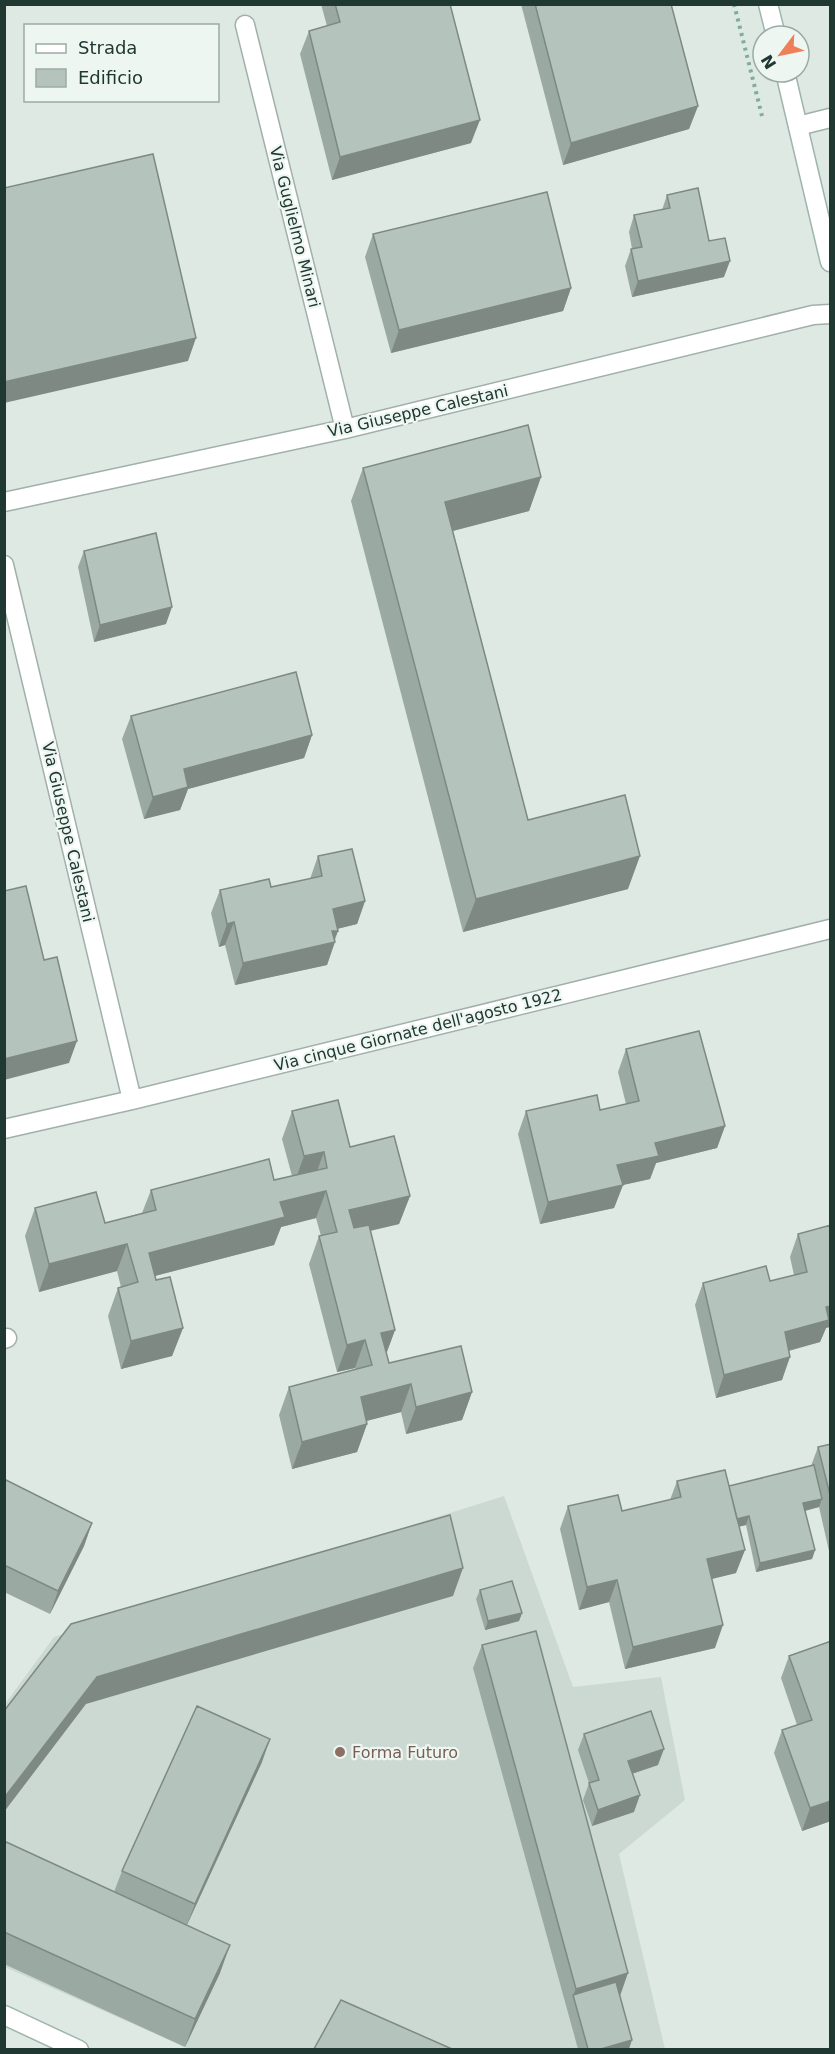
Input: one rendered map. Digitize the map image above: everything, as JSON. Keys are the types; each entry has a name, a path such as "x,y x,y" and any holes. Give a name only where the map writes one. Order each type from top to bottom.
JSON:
{"street":[{"path":"768,4 773,24"},
{"name":"Via Guglielmo Minari","path":"245,25 345,429"},
{"path":"788,84 831,262"},
{"path":"798,126 831,118"},
{"name":"Via Giuseppe Calestani","path":"4,502 345,429 813,315 831,314"},
{"name":"Via Giuseppe Calestani","path":"4,565 132,1100"},
{"name":"Via cinque Giornate dell'agosto 1922","path":"4,1129 132,1100 831,929"},
{"path":"4,2015 80,2049"}],"shaded area":[{"name":"Forma Futuro","path":"504,1496 573,1687 661,1677 685,1800 619,1854 665,2049 189,2049 5,1967 5,1704 54,1637"}],"building":[{"path":"335,4 450,4 480,120 340,157 309,31 340,22"},
{"path":"535,4 671,4 698,106 571,143"},
{"path":"153,154 196,338 4,382 4,188"},
{"path":"698,188 709,241 725,238 730,261 638,281 631,249 642,247 634,215 670,208 667,195"},
{"path":"547,192 571,288 399,330 373,234"},
{"path":"528,425 541,477 445,502 528,820 625,795 640,856 476,899 363,468"},
{"path":"156,533 172,607 100,625 84,551"},
{"path":"296,672 312,735 184,769 188,787 153,797 131,716"},
{"path":"352,849 365,901 333,909 338,931 332,931 335,942 243,963 234,922 227,924 220,890 269,879 271,887 322,876 318,856"},
{"path":"26,886 44,960 57,957 77,1041 4,1059 4,891"},
{"path":"699,1031 725,1126 655,1143 659,1156 617,1165 623,1185 548,1202 526,1111 597,1095 600,1110 639,1101 626,1049"},
{"path":"338,1100 350,1147 394,1136 410,1196 349,1210 354,1228 369,1225 395,1330 381,1333 389,1363 461,1346 472,1392 416,1407 411,1384 361,1397 367,1424 302,1442 289,1387 372,1365 365,1340 347,1345 319,1236 337,1232 326,1191 280,1202 285,1217 149,1253 156,1280 170,1277 183,1328 131,1341 118,1288 138,1282 127,1244 49,1264 35,1208 96,1192 105,1223 156,1210 151,1190 269,1159 274,1180 327,1168 324,1152 304,1156 292,1111"},
{"path":"831,1225 831,1306 826,1307 829,1320 785,1332 790,1357 724,1375 703,1283 766,1266 770,1281 807,1272 798,1234"},
{"path":"831,1444 831,1499 818,1447"},
{"path":"814,1465 822,1499 803,1503 815,1550 760,1563 749,1516 737,1519 729,1486"},
{"path":"725,1470 745,1550 707,1559 723,1625 633,1647 617,1580 587,1587 568,1506 618,1495 622,1511 681,1497 677,1481"},
{"path":"4,1479 92,1523 58,1591 4,1565"},
{"path":"450,1515 463,1568 97,1677 4,1798 4,1711 71,1624"},
{"path":"512,1581 522,1613 488,1621 480,1590"},
{"path":"536,1631 628,1973 576,1989 482,1645"},
{"path":"831,1641 831,1801 810,1808 782,1730 812,1720 789,1656"},
{"path":"197,1706 270,1739 195,1904 122,1871"},
{"path":"651,1711 664,1749 628,1761 640,1795 598,1810 589,1783 599,1780 584,1734"},
{"path":"4,1841 230,1945 195,2019 4,1932"},
{"path":"616,1982 632,2040 601,2049 588,2049 573,1995"},
{"path":"341,2000 452,2049 314,2049"}],"place":[{"name":"Forma Futuro","path":"340,1752"}]}
